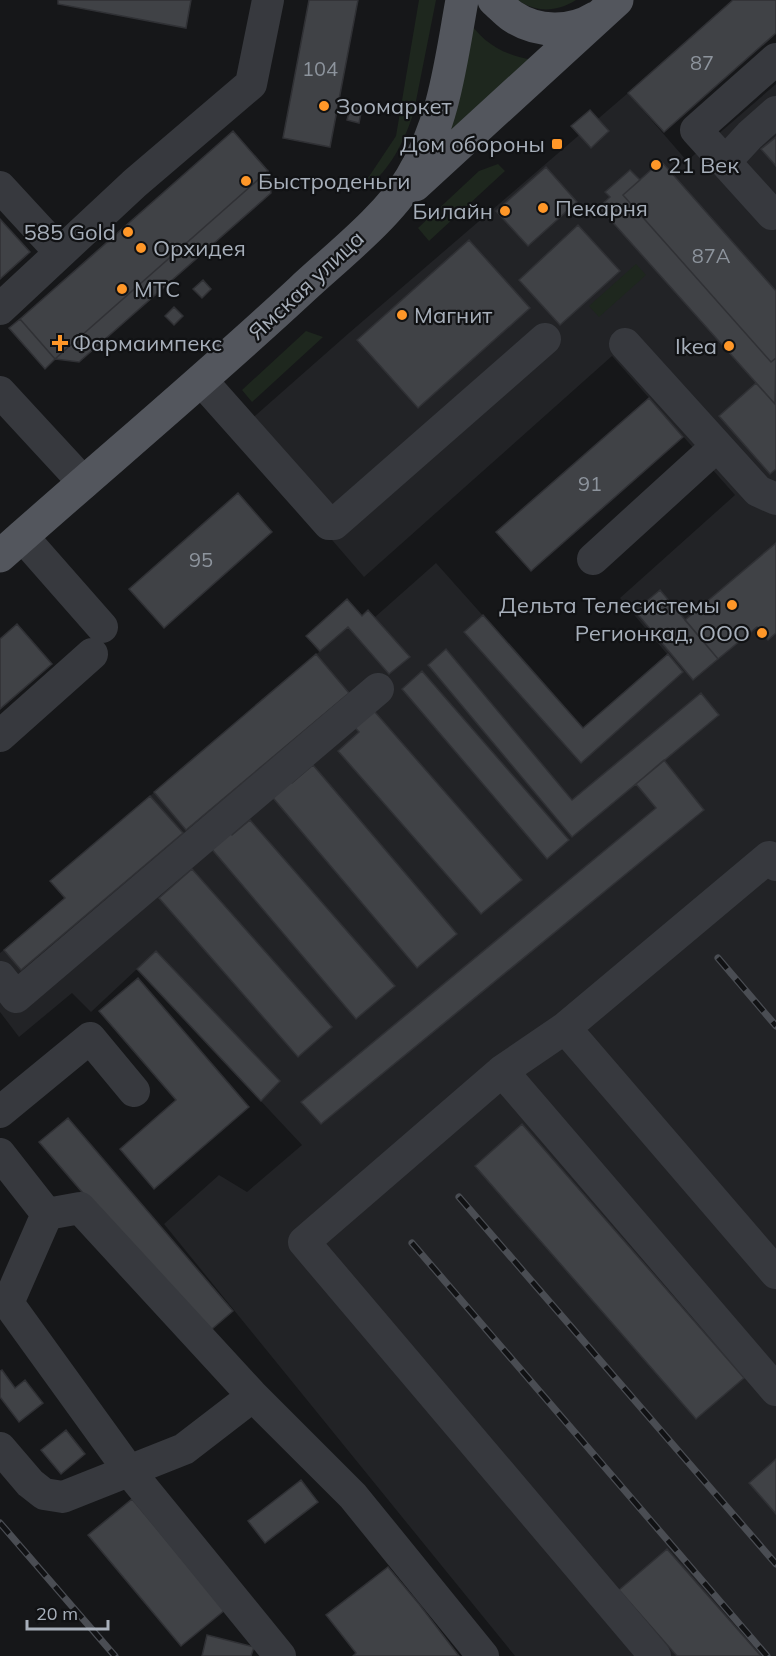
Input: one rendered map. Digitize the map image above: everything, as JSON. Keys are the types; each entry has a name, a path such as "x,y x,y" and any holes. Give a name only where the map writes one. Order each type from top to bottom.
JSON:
{"main road":[{"name":"Ямская улица","path":"11,546 242,344 385,212 410,180 424,154 443,105 462,0"},
{"path":"494,0 513,17 536,27 561,30 586,24 612,5"},
{"path":"385,212 612,5"}],"street":[{"path":"0,309 135,183 251,84 268,0"},
{"path":"776,59 696,130 772,214 776,213"},
{"path":"725,162 776,112"},
{"path":"0,187 60,252"},
{"path":"201,380 329,524 334,524 545,339"},
{"path":"625,344 758,491 776,499"},
{"path":"0,392 84,483"},
{"path":"593,559 717,446"},
{"path":"0,736 97,641 11,546"},
{"path":"0,976 16,997 378,688"},
{"path":"655,1656 304,1242 502,1071 566,1028 769,857 776,865"},
{"path":"566,1028 776,1273"},
{"path":"0,1112 90,1038 134,1090"},
{"path":"502,1071 776,1390"},
{"path":"0,1154 46,1214"},
{"path":"46,1214 80,1208 253,1396 353,1496 483,1656"},
{"path":"46,1214 8,1303 130,1472 280,1656"},
{"path":"0,1448 30,1482 44,1494 63,1497 184,1449 253,1396"}],"shaded area":[{"path":"419,0 436,0 414,111 398,150 380,176 372,183 368,178 396,136"},
{"path":"518,0 576,0 554,9 539,9"},
{"path":"464,15 485,40 510,54 532,60 429,161"},
{"path":"776,84 776,1656 515,1656 164,1224 219,1175 247,1192 302,1145 137,969 91,1012 72,993 19,1037 0,1012 0,953 64,898 50,881 319,652 306,636 347,599 362,615 368,610 375,617 436,563 583,728 667,654 620,598 735,495 612,356 364,577 238,431 628,93 687,161"},
{"path":"498,164 505,171 429,241 418,228 479,171"},
{"path":"636,264 646,275 599,317 589,306"},
{"path":"306,331 323,337 252,402 242,390"}],"building":[{"path":"58,0 191,0 186,28 58,4"},
{"path":"309,0 358,0 330,147 283,138"},
{"path":"733,0 776,0 776,33 664,132 628,93"},
{"path":"351,105 362,108 359,123 347,120"},
{"path":"590,110 609,131 591,148 571,126"},
{"path":"233,131 268,171 55,359 20,319"},
{"path":"776,137 776,166 761,149"},
{"path":"661,161 776,291 776,358 771,362 623,195"},
{"path":"546,167 577,202 528,246 496,211"},
{"path":"630,170 640,180 623,195 771,362 776,358 775,404 599,207 610,197 605,192"},
{"path":"268,171 271,193 79,362 55,359"},
{"path":"0,219 30,252 0,279"},
{"path":"578,225 620,271 560,325 519,280"},
{"path":"469,240 530,308 418,408 357,340"},
{"path":"203,280 211,289 202,298 193,289"},
{"path":"174,307 183,316 174,325 165,316"},
{"path":"20,319 55,359 45,369 9,328"},
{"path":"756,383 776,403 776,469 770,474 719,416"},
{"path":"649,398 683,437 531,571 496,532"},
{"path":"238,493 272,532 164,628 129,589"},
{"path":"776,543 776,633 768,640 757,627 718,659 685,620"},
{"path":"660,590 718,659 693,680 635,611"},
{"path":"347,599 362,616 368,610 410,657 389,674 348,627 320,651 306,636"},
{"path":"483,615 583,728 668,654 683,672 581,763 464,632"},
{"path":"17,624 52,664 0,709 0,639"},
{"path":"446,649 572,800 701,693 719,715 572,837 428,665"},
{"path":"316,654 349,693 186,830 154,792"},
{"path":"422,671 569,840 547,859 402,689"},
{"path":"368,704 522,880 481,914 338,751 359,732 349,721"},
{"path":"664,760 704,810 321,1124 301,1102 656,808 636,784"},
{"path":"313,765 457,934 417,968 268,792 287,776 292,783"},
{"path":"150,796 183,833 21,970 4,950 65,898 50,881"},
{"path":"250,820 395,986 356,1019 210,847 229,831 232,835"},
{"path":"192,869 332,1027 298,1057 159,898"},
{"path":"156,951 280,1081 261,1101 137,969"},
{"path":"138,978 249,1107 154,1189 120,1149 176,1100 99,1011"},
{"path":"68,1118 233,1311 205,1335 39,1142"},
{"path":"522,1124 744,1378 696,1419 475,1166"},
{"path":"2,1370 15,1388 25,1380 43,1403 19,1422 0,1397 0,1371"},
{"path":"66,1430 85,1454 61,1474 41,1450"},
{"path":"776,1459 776,1514 749,1483"},
{"path":"301,1480 318,1502 265,1543 248,1521"},
{"path":"132,1499 225,1610 181,1646 88,1535"},
{"path":"667,1549 761,1656 677,1656 619,1590"},
{"path":"388,1567 459,1656 353,1656 356,1653 326,1615"},
{"path":"207,1635 254,1647 251,1656 202,1656"}],"railway":[{"path":"718,958 776,1026"},
{"path":"459,1197 776,1564"},
{"path":"412,1243 767,1656"},
{"path":"0,1523 115,1656"}],"place":[{"name":"Зоомаркет","path":"324,106"},
{"name":"Дом обороны","path":"557,144"},
{"name":"21 Век","path":"656,165"},
{"name":"Быстроденьги","path":"246,181"},
{"name":"Пекарня","path":"543,208"},
{"name":"Билайн","path":"505,211"},
{"name":"585 Gold","path":"128,232"},
{"name":"Орхидея","path":"141,248"},
{"name":"МТС","path":"122,289"},
{"name":"Магнит","path":"402,315"},
{"name":"Фармаимпекс","path":"60,343"},
{"name":"Ikea","path":"729,346"},
{"name":"Дельта Телесистемы","path":"732,605"},
{"name":"Регионкад, ООО","path":"762,633"}]}
